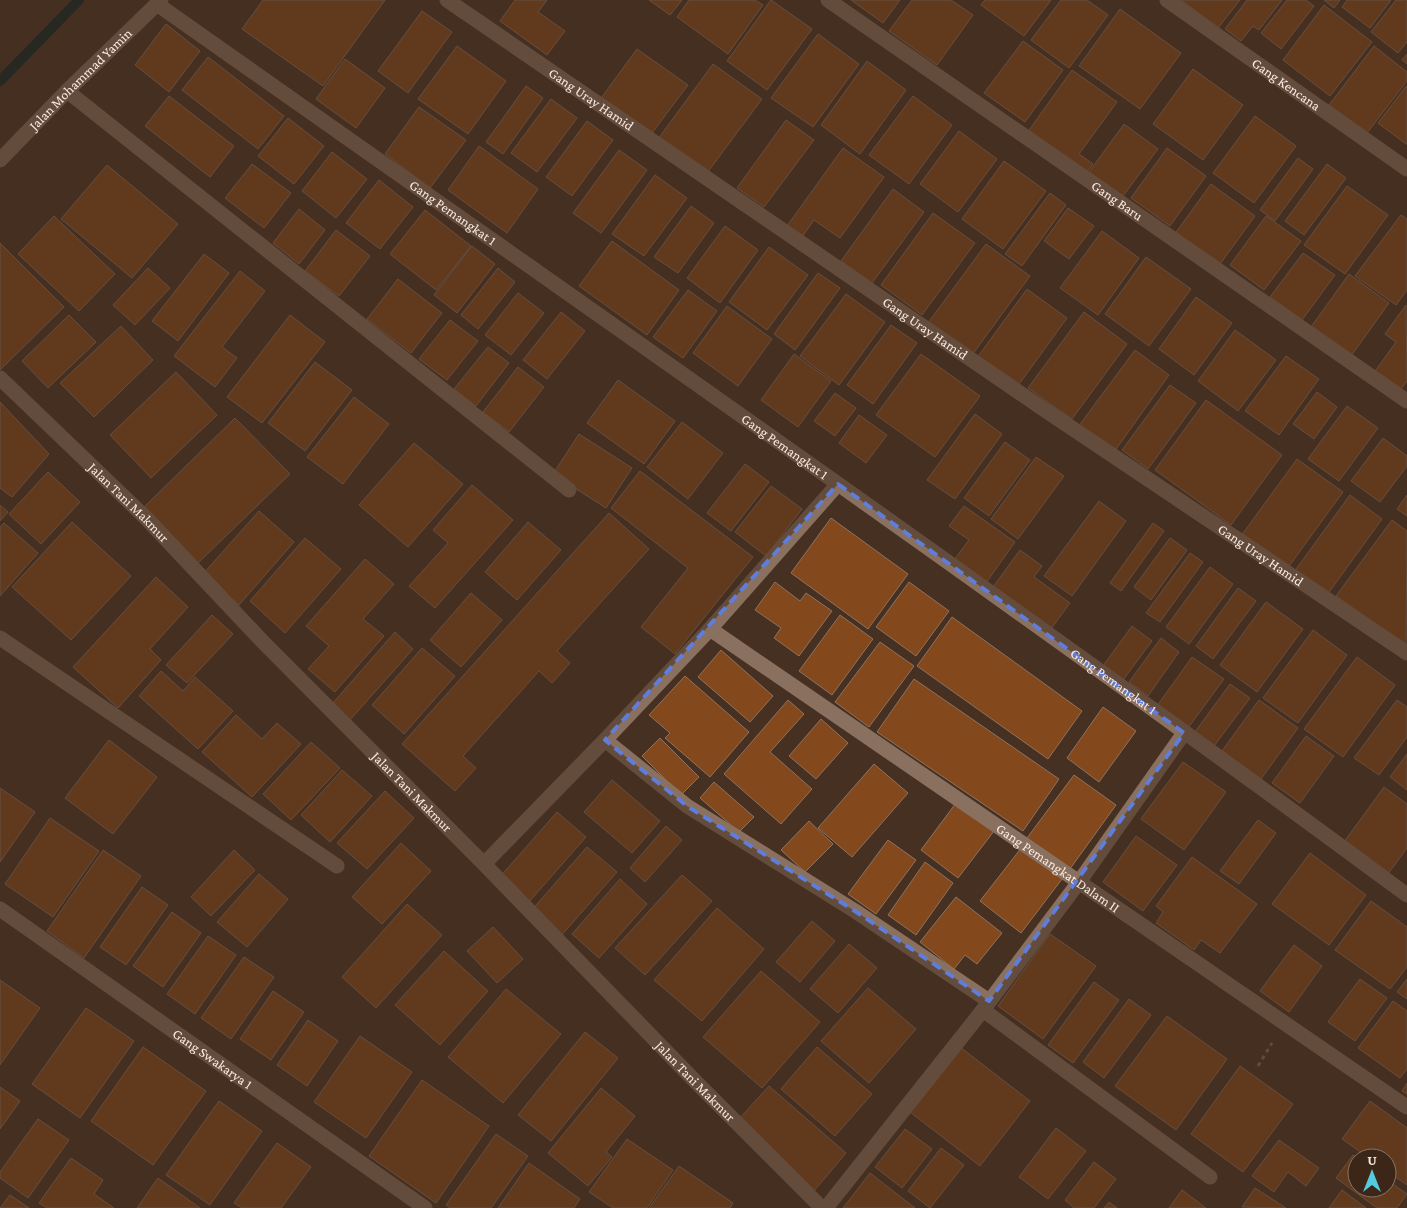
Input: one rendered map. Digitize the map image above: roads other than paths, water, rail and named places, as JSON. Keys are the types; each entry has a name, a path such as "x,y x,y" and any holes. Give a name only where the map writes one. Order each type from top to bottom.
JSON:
{"street":[{"name":"Gang Uray Hamid","path":"447,0 1039,406 1407,653"},
{"name":"Gang Baru","path":"828,0 1407,401"},
{"name":"Gang Kencana","path":"1167,0 1407,169"},
{"name":"Jalan Mohammad Yamin","path":"0,160 67,91 159,2"},
{"name":"Gang Pemangkat 1","path":"159,2 838,484 1407,895"},
{"path":"67,91 569,490"},
{"name":"Jalan Tani Makmur","path":"0,378 146,519 262,641 695,1080 824,1208"},
{"path":"484,864 710,629 838,484"},
{"name":"Gang Pemangkat Dalam II","path":"710,629 1407,1107"},
{"path":"0,638 337,866"},
{"path":"824,1208 986,1006 1079,882 1184,733"},
{"path":"605,740 687,806 855,910 986,1006 1210,1177"},
{"name":"Gang Swakarya 1","path":"0,909 425,1208"}],"waterway":[{"path":"0,81 79,0"}]}
